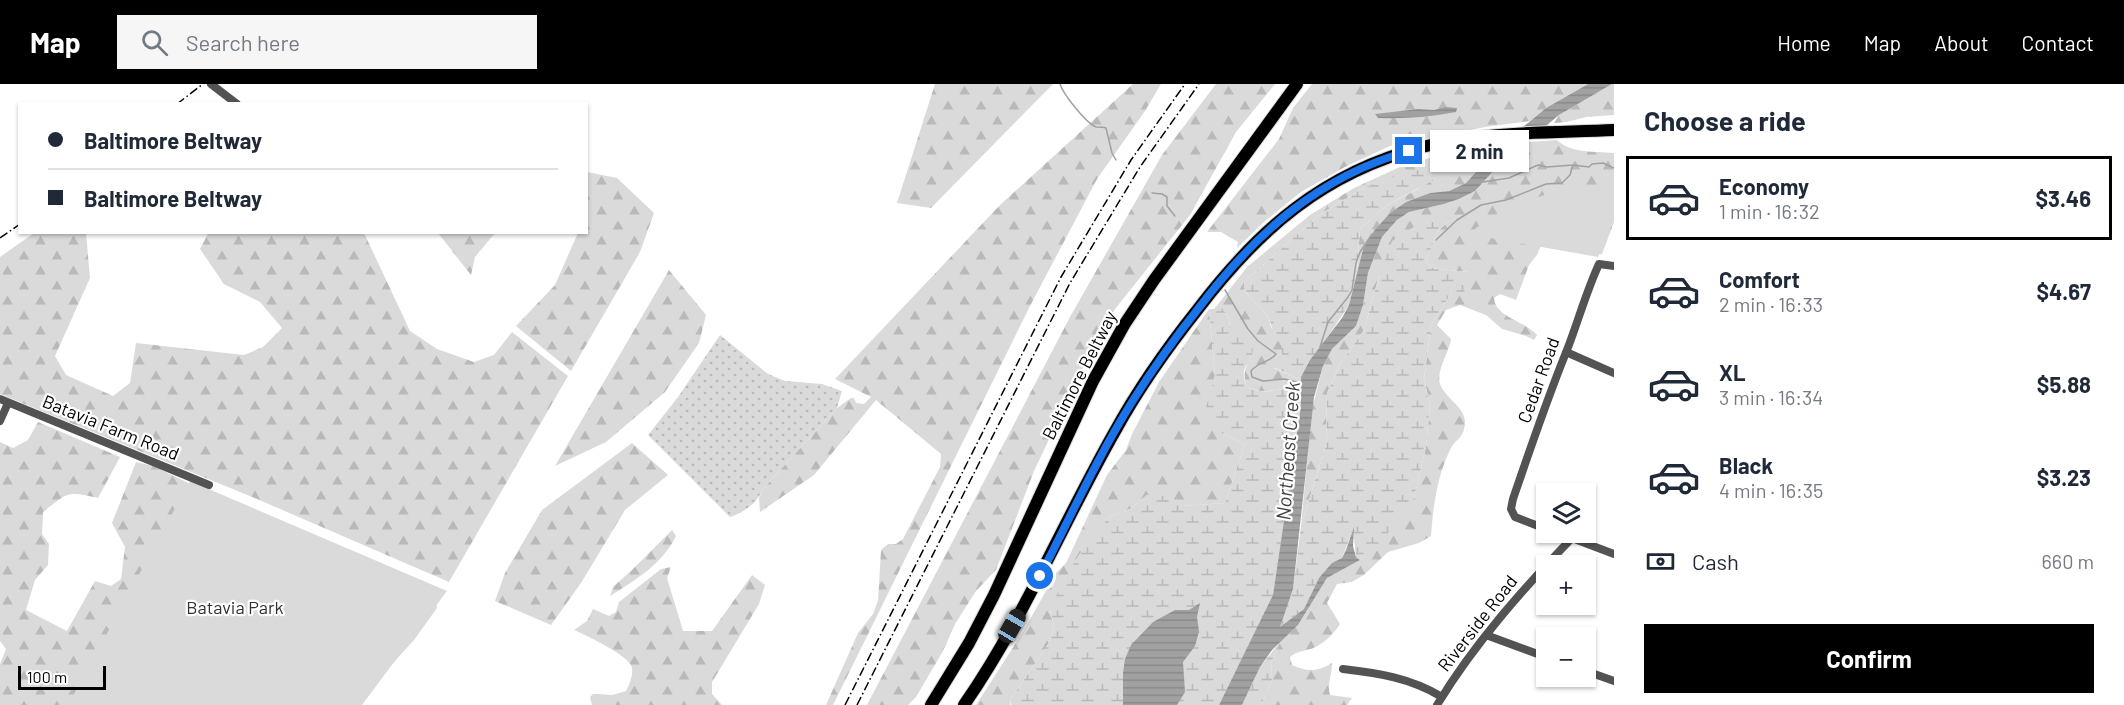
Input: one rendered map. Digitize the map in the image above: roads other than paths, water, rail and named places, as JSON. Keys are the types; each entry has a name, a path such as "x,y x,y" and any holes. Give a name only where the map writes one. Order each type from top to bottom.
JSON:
{"highway":[{"name":"Baltimore Beltway","path":"930,705 969,643 994,595 1106,356 1154,280 1299,84"},
{"path":"964,705 1021,611 1131,404 1178,335 1235,262 1273,225 1295,207 1337,181 1397,154 1461,139 1500,135 1614,132"}],"street":[{"path":"211,84 234,102"},
{"name":"Cedar Road","path":"1536,525 1518,519 1511,509 1554,380 1599,264 1614,266"},
{"path":"1566,352 1614,373"},
{"path":"0,421 4,401"},
{"name":"Batavia Farm Road","path":"4,401 209,485"},
{"name":"Riverside Road","path":"1437,705 1486,635 1567,543"},
{"path":"1585,543 1614,554"},
{"path":"1486,635 1536,653"},
{"path":"1343,669 1403,679 1442,697"},
{"path":"1596,675 1614,681"}],"waterway":[{"path":"1060,84 1070,101 1087,120 1096,127 1106,128 1116,160"},
{"path":"1483,182 1509,178 1538,165 1589,167 1592,164 1603,163 1614,168"},
{"path":"1436,240 1457,220 1481,205 1506,200 1546,184 1562,183 1570,175 1573,165"},
{"path":"1152,193 1167,197 1167,206 1175,216"},
{"name":"Northeast Creek","path":"1320,347 1328,322 1352,290 1356,263 1360,252 1372,234"},
{"path":"1225,290 1248,329 1258,341 1276,354 1254,367 1251,371 1252,377 1263,381 1285,379 1300,383"}],"railway":[{"path":"180,102 203,84"},
{"path":"845,705 1061,277 1131,160 1185,84"},
{"path":"857,705 1070,283 1140,167 1199,84"},
{"path":"0,238 18,225"}],"park label":[{"name":"Batavia Park","path":"235,607"}]}
